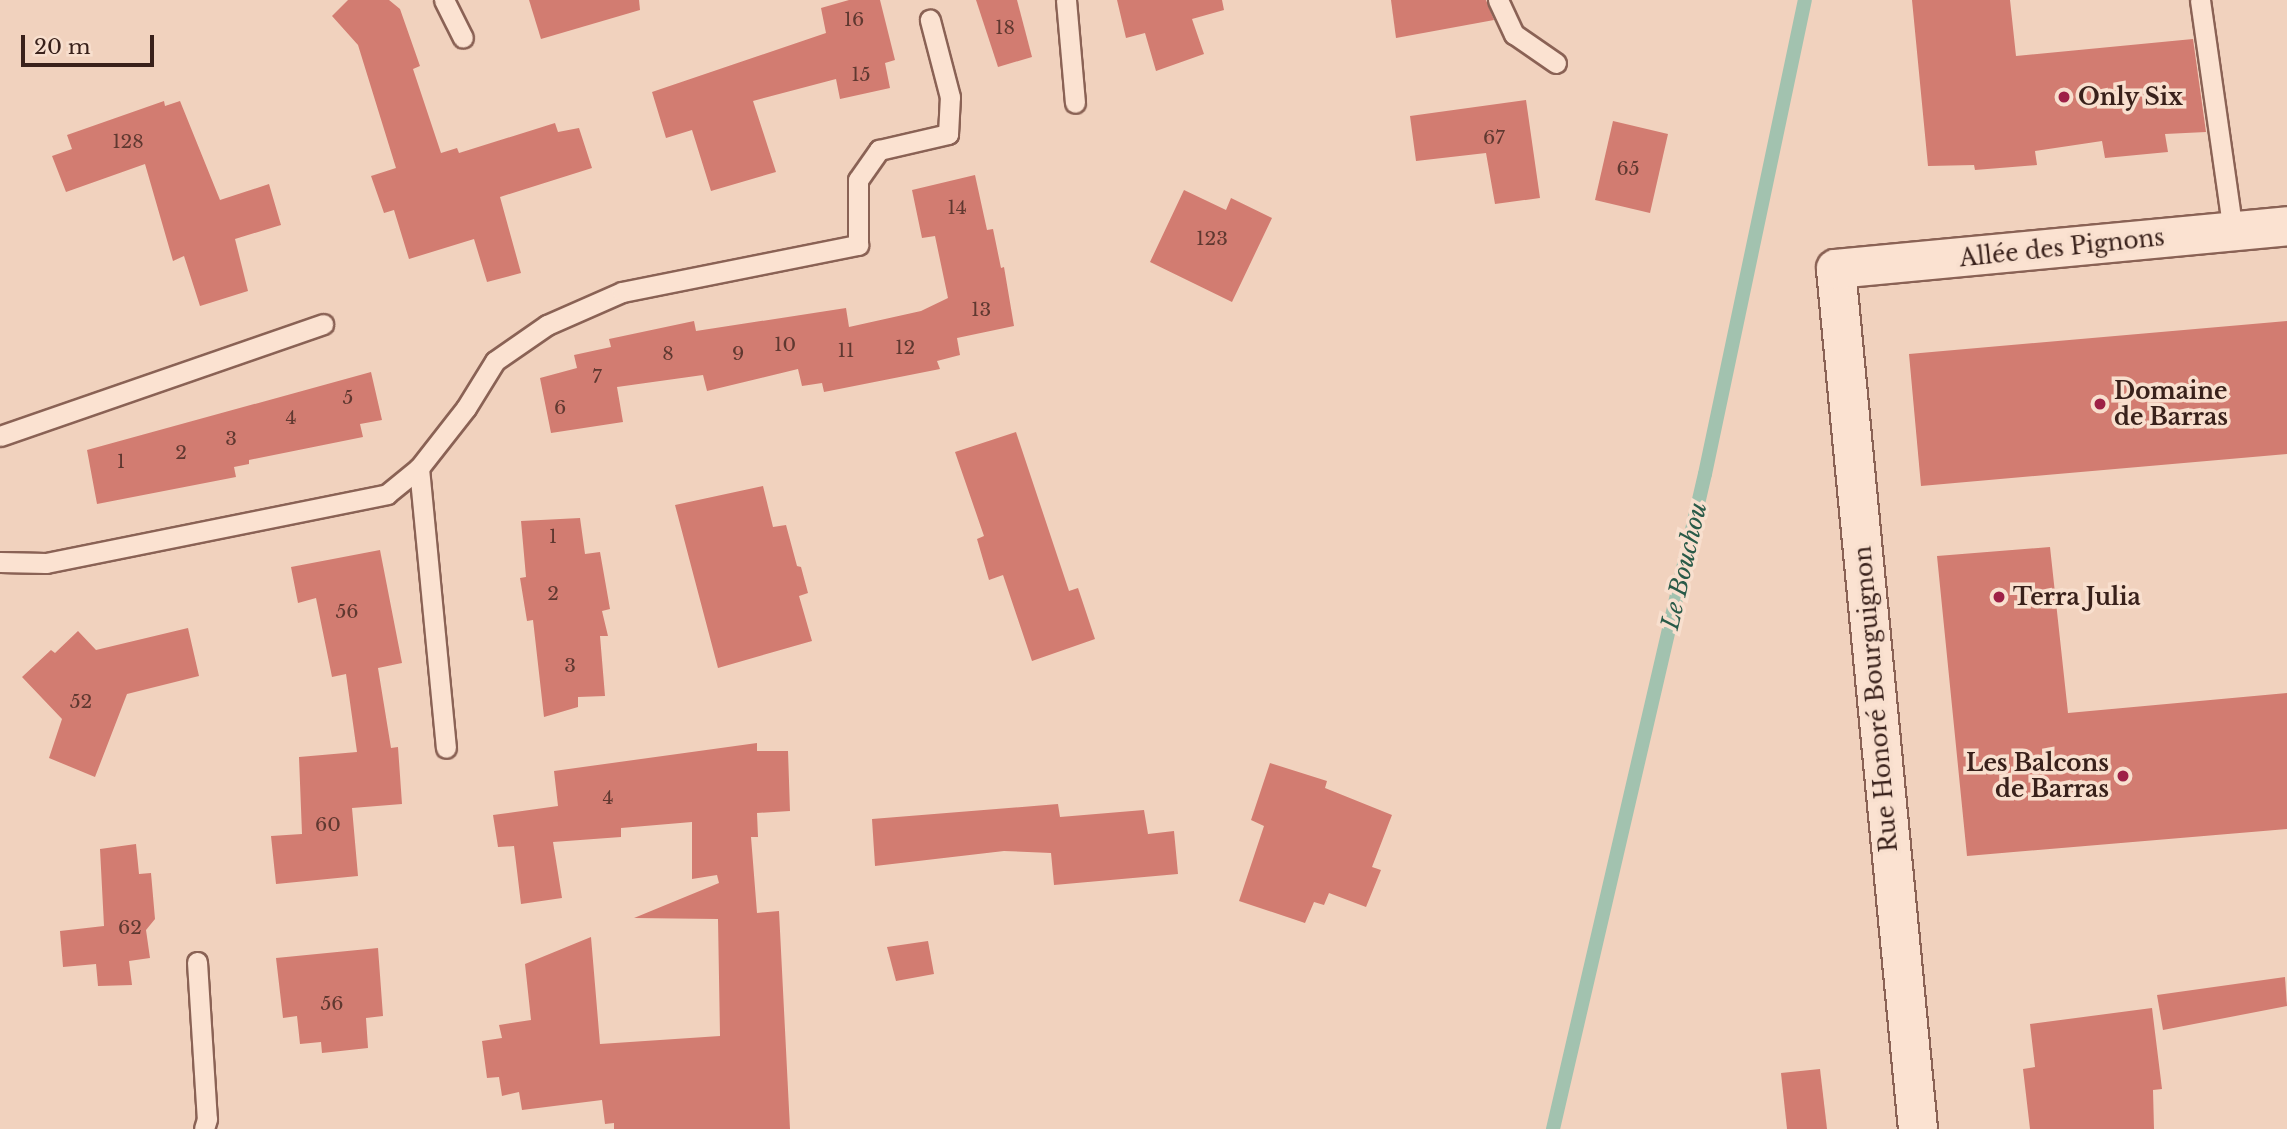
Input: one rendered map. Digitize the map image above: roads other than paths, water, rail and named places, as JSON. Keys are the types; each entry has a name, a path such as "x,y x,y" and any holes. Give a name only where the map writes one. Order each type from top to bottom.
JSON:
{"street":[{"name":"Allée des Pignons","path":"1836,269 2287,226"},
{"name":"Rue Honoré Bourguignon","path":"1836,269 1918,1129"}],"lane":[{"path":"444,0 463,38"},
{"path":"1066,0 1075,103"},
{"path":"1498,0 1514,34 1556,63"},
{"path":"2200,0 2233,231"},
{"path":"0,562 46,563 387,494 419,468 466,408 495,361 547,325 622,292 858,245 858,180 879,150 948,134 950,97 930,20"},
{"path":"0,436 323,324"},
{"path":"419,468 446,748"},
{"path":"197,962 207,1119 204,1129"}],"waterway":[{"name":"Le Bouchou","path":"1553,1129 1705,474 1805,0"}],"place":[{"name":"Only Six","path":"2064,97"},
{"name":"Domaine de Barras","path":"2100,404"},
{"name":"Terra Julia","path":"1999,597"},
{"name":"Les Balcons de Barras","path":"2123,776"}]}
